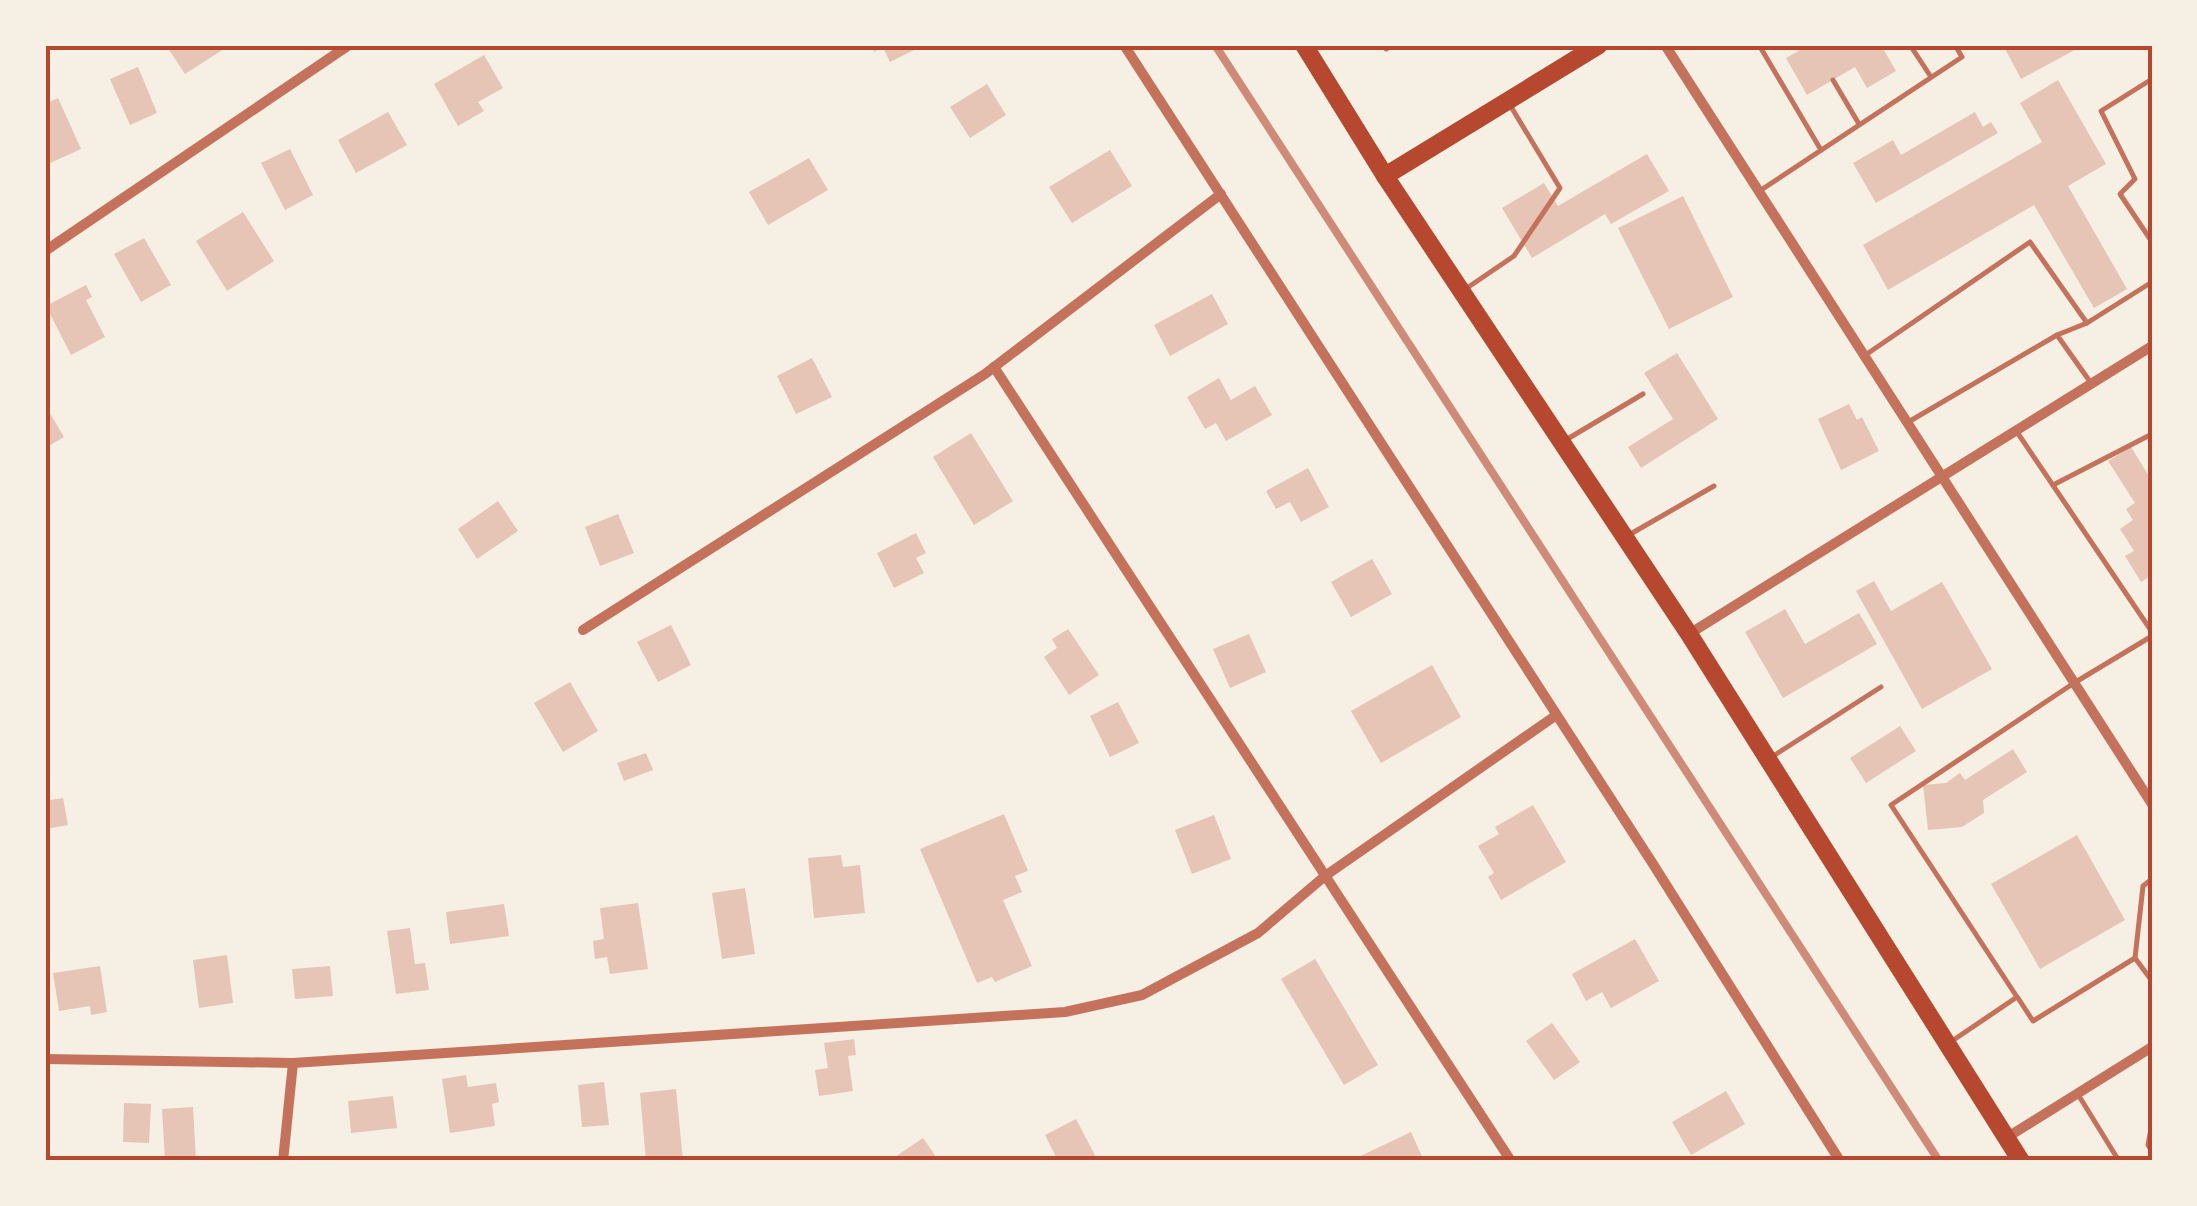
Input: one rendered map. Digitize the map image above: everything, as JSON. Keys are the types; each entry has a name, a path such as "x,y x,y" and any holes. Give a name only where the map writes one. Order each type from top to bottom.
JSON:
{"main road":[{"path":"1304,45 1384,176 1689,634 2021,1161"},
{"path":"1384,176 1599,45"}],"street":[{"path":"45,252 349,45"},
{"path":"1124,45 1840,1161"},
{"path":"1665,45 2152,804"},
{"path":"583,630 994,367 1222,194"},
{"path":"1689,634 2152,346"},
{"path":"994,367 1511,1161"},
{"path":"45,1059 293,1064 1065,1012 1142,995 1258,933 1325,876 1555,716"},
{"path":"2006,1138 2152,1047"},
{"path":"283,1161 293,1064"}],"lane":[{"path":"1384,45 1386,49 1393,45"},
{"path":"1759,45 1821,150"},
{"path":"1910,45 1931,77"},
{"path":"1759,192 1962,57 1955,45"},
{"path":"2152,79 2101,112 2135,179 2120,194 2152,242"},
{"path":"1833,80 1859,124"},
{"path":"1462,292 1514,256 1560,188 1507,101"},
{"path":"1864,356 2030,242 2087,323"},
{"path":"1907,423 2057,335 2087,323 2152,282"},
{"path":"2057,335 2091,383"},
{"path":"1561,442 1643,394"},
{"path":"2015,429 2152,634 1891,805 2033,1021 2136,958"},
{"path":"2053,485 2152,434"},
{"path":"1624,537 1714,486"},
{"path":"1767,760 1880,687"},
{"path":"2152,879 2143,886 2136,958 2152,981"},
{"path":"1946,1046 2018,997"},
{"path":"2078,1093 2119,1161"},
{"path":"2152,1124 2148,1145 2152,1151"}],"building":[{"path":"166,45 230,45 185,74"},
{"path":"871,45 912,45 914,50 890,62 883,47 874,52"},
{"path":"1809,45 1881,45 1896,71 1867,88 1855,67 1807,95 1786,58"},
{"path":"2003,45 2084,45 2021,79"},
{"path":"484,55 503,88 478,102 484,111 458,126 434,84"},
{"path":"138,67 157,113 130,125 110,79"},
{"path":"2058,80 2106,164 2068,186 2127,289 2094,308 2034,205 1888,290 1863,245 2042,142 2020,103"},
{"path":"987,84 1006,115 970,138 950,107"},
{"path":"58,98 81,149 48,164 45,104"},
{"path":"388,112 407,145 356,173 338,140"},
{"path":"1975,112 1983,127 1991,122 1998,133 1876,203 1853,163 1893,140 1901,155"},
{"path":"290,149 313,195 285,210 261,163"},
{"path":"1110,150 1132,186 1072,223 1049,187"},
{"path":"1647,154 1669,191 1611,224 1605,214 1532,258 1502,208 1544,183 1558,206"},
{"path":"809,158 828,190 768,225 749,192"},
{"path":"1683,196 1733,297 1669,329 1618,228"},
{"path":"243,212 274,261 227,291 196,241"},
{"path":"144,238 171,285 141,302 114,254"},
{"path":"86,285 92,297 86,300 105,337 71,355 46,306"},
{"path":"1212,294 1228,324 1170,356 1154,325"},
{"path":"1677,353 1718,419 1641,468 1628,447 1673,419 1644,373"},
{"path":"812,358 832,397 796,414 777,376"},
{"path":"1219,378 1231,400 1255,386 1272,415 1226,441 1216,423 1205,429 1187,397"},
{"path":"1849,404 1857,420 1862,417 1879,451 1841,470 1818,419"},
{"path":"45,405 64,437 45,448"},
{"path":"971,433 1013,501 974,525 933,457"},
{"path":"2131,447 2152,481 2152,575 2141,582 2125,556 2134,551 2120,529 2133,520 2126,509 2135,503 2108,461"},
{"path":"1308,468 1329,507 1301,522 1290,502 1276,509 1266,491"},
{"path":"498,501 518,531 477,559 458,529"},
{"path":"618,514 634,553 600,566 585,527"},
{"path":"916,533 926,553 916,558 924,573 894,588 877,553"},
{"path":"1372,559 1392,594 1351,617 1331,582"},
{"path":"1874,581 1891,611 1942,582 1992,669 1922,709 1856,591"},
{"path":"1785,609 1805,644 1859,613 1877,644 1783,698 1745,632"},
{"path":"671,625 691,665 658,682 637,642"},
{"path":"1068,629 1099,675 1069,695 1044,657 1057,648 1052,639"},
{"path":"1249,634 1266,672 1230,688 1213,649"},
{"path":"1432,665 1461,717 1381,763 1351,711"},
{"path":"570,682 598,731 563,752 534,703"},
{"path":"1118,702 1139,743 1110,757 1090,716"},
{"path":"1900,726 1916,751 1866,783 1850,758"},
{"path":"2013,749 2027,772 1983,800 1984,813 1962,827 1928,830 1923,785 1946,783 1960,773 1965,780"},
{"path":"646,753 653,770 624,781 617,763"},
{"path":"63,798 68,825 45,829 45,801"},
{"path":"1533,805 1566,862 1501,900 1488,877 1494,873 1478,846 1499,834 1495,827"},
{"path":"1004,814 1028,871 1015,876 1022,892 1003,900 1032,966 995,982 992,977 977,983 920,849"},
{"path":"1214,815 1231,859 1192,874 1175,830"},
{"path":"2077,835 2125,920 2040,969 1991,884"},
{"path":"841,855 843,867 860,865 865,913 814,918 808,858"},
{"path":"745,888 755,954 722,959 712,893"},
{"path":"638,903 648,969 610,974 607,957 595,959 593,941 604,939 600,908"},
{"path":"504,904 509,936 450,944 446,912"},
{"path":"410,928 415,964 425,963 429,990 396,994 387,931"},
{"path":"1635,939 1659,981 1611,1008 1602,992 1586,1001 1572,974"},
{"path":"227,955 233,1003 199,1008 193,960"},
{"path":"1315,959 1378,1065 1344,1085 1281,979"},
{"path":"100,966 107,1012 91,1015 90,1006 59,1011 53,973"},
{"path":"330,966 333,996 295,999 292,969"},
{"path":"1552,1023 1580,1062 1554,1080 1526,1041"},
{"path":"854,1039 856,1055 848,1056 853,1091 819,1096 815,1070 828,1068 824,1043"},
{"path":"466,1075 468,1087 496,1083 499,1102 492,1104 495,1126 450,1133 442,1079"},
{"path":"604,1082 609,1125 582,1127 578,1085"},
{"path":"676,1089 683,1161 646,1161 640,1093"},
{"path":"1726,1091 1745,1124 1691,1155 1672,1122"},
{"path":"393,1096 397,1128 351,1133 348,1101"},
{"path":"124,1103 151,1104 149,1143 123,1142"},
{"path":"193,1107 196,1161 165,1161 162,1109"},
{"path":"1076,1119 1098,1161 1058,1161 1045,1135"},
{"path":"1411,1132 1424,1161 1350,1161"},
{"path":"923,1138 939,1161 889,1161"}],"railway":[{"path":"1215,45 1939,1161"}]}
